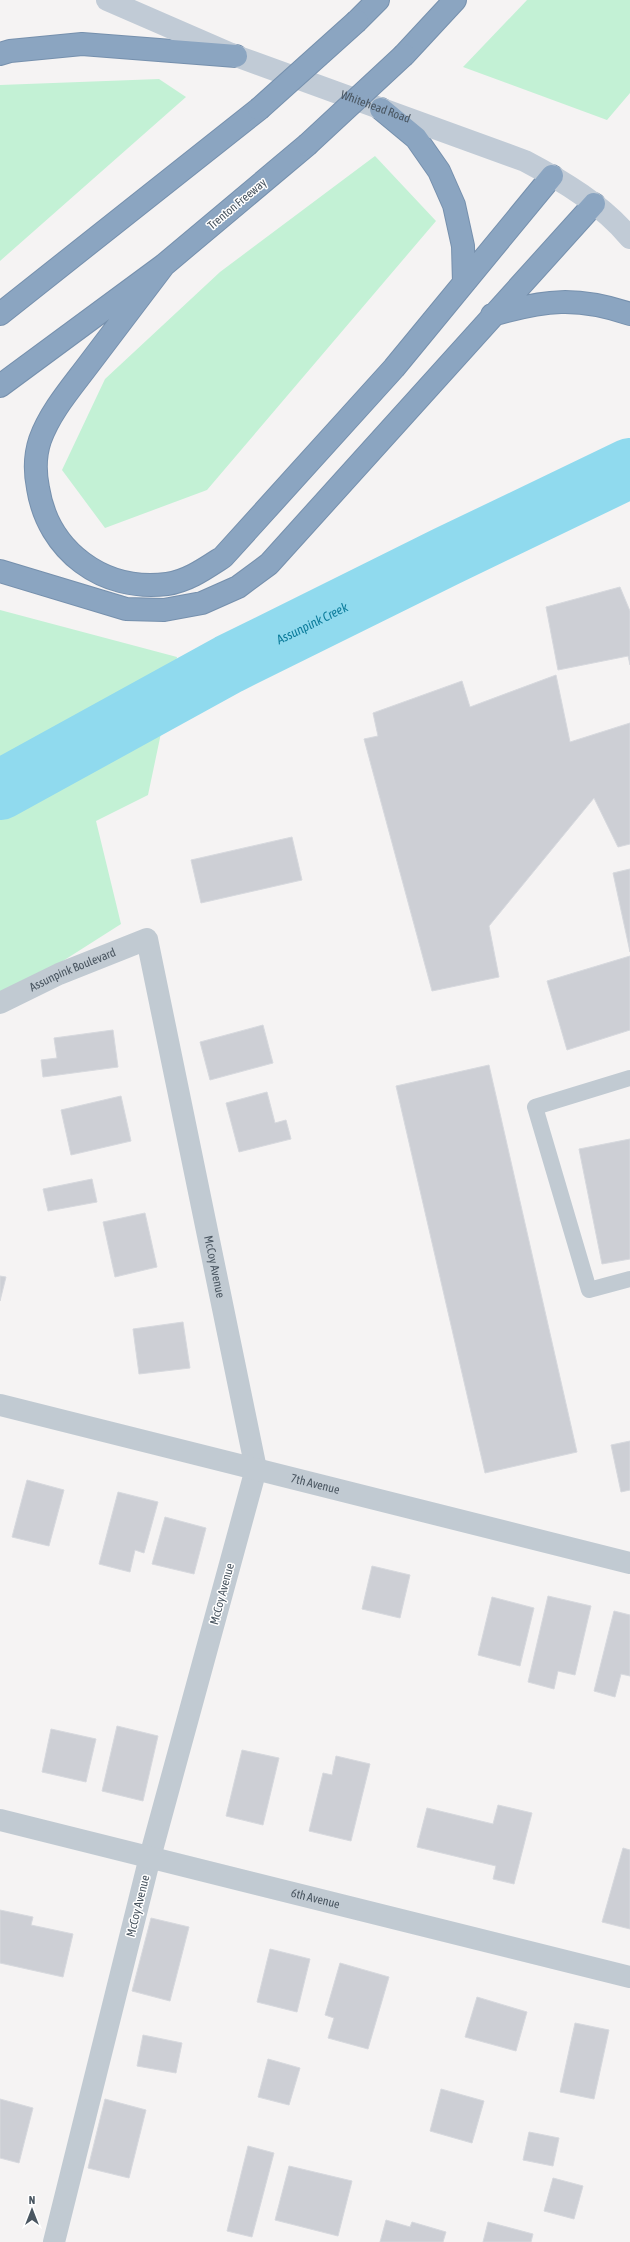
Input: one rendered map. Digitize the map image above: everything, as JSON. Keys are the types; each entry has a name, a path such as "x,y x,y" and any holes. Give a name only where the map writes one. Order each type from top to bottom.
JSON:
{"highway":[{"path":"0,314 259,109 357,21 378,0"},
{"name":"Trenton Freeway","path":"0,386 164,265 307,145 404,55 454,0"},
{"path":"0,54 10,51 82,44 236,56"},
{"path":"381,109 416,138 439,171 454,205 463,246 464,283"},
{"path":"164,265 54,411 40,441 35,474 40,505 54,535 76,559 102,575 134,585 167,584 196,575 224,557 394,368 552,176"},
{"path":"0,571 126,609 164,610 202,603 238,587 269,564 492,315 594,204"},
{"path":"492,315 529,304 568,301 602,305 630,314"}],"main road":[{"name":"Whitehead Road","path":"107,0 236,56 525,161 552,176 594,204 630,238"}],"street":[{"name":"Assunpink Boulevard","path":"0,1003 59,974 147,939"},
{"name":"McCoy Avenue","path":"54,2242 150,1857 256,1469 147,939"},
{"name":"7th Avenue","path":"0,1404 630,1563"},
{"name":"6th Avenue","path":"0,1820 630,1977"}],"lane":[{"path":"630,1078 535,1107 589,1290 630,1279"}],"green space":[{"path":"527,0 630,0 630,93 607,120 463,67"},
{"path":"159,79 186,97 0,261 0,85"},
{"path":"375,156 436,221 207,490 105,528 62,470 105,379 220,272"},
{"path":"0,610 177,657 148,795 96,821 121,924 0,1001"}],"building":[{"path":"620,587 630,611 630,665 628,656 558,670 546,607"},
{"path":"556,675 570,742 630,723 630,844 618,847 594,798 489,926 499,977 432,991 364,739 378,736 373,713 462,681 470,707"},
{"path":"292,837 302,880 201,903 191,860"},
{"path":"630,869 630,952 613,873"},
{"path":"630,956 630,1030 567,1050 547,981"},
{"path":"263,1025 273,1063 210,1080 200,1042"},
{"path":"113,1030 118,1067 43,1077 41,1060 57,1058 54,1038"},
{"path":"489,1065 577,1452 485,1473 396,1086"},
{"path":"267,1092 275,1123 286,1120 291,1139 239,1152 226,1103"},
{"path":"121,1096 131,1141 71,1155 61,1110"},
{"path":"630,1139 630,1259 602,1264 579,1149"},
{"path":"92,1179 97,1202 48,1211 43,1189"},
{"path":"145,1213 157,1267 115,1277 103,1222"},
{"path":"0,1276 6,1277 0,1301"},
{"path":"183,1322 190,1368 139,1374 133,1329"},
{"path":"630,1441 630,1490 621,1492 611,1445"},
{"path":"27,1480 64,1490 49,1546 12,1537"},
{"path":"118,1492 158,1502 144,1553 135,1550 130,1572 99,1564"},
{"path":"165,1517 206,1528 194,1574 152,1564"},
{"path":"372,1566 410,1575 400,1618 362,1609"},
{"path":"548,1596 591,1606 575,1675 558,1671 554,1689 528,1682"},
{"path":"492,1597 534,1608 520,1666 478,1655"},
{"path":"614,1611 630,1615 630,1676 621,1674 615,1697 594,1691"},
{"path":"117,1726 158,1736 143,1801 102,1791"},
{"path":"51,1729 96,1739 86,1782 42,1772"},
{"path":"242,1750 279,1758 263,1825 226,1816"},
{"path":"336,1756 370,1764 351,1841 309,1831 323,1773 332,1775"},
{"path":"498,1805 532,1813 514,1884 493,1879 496,1866 417,1847 427,1808 493,1824"},
{"path":"623,1848 630,1850 630,1929 602,1922"},
{"path":"0,1910 33,1917 31,1925 73,1934 63,1977 0,1963"},
{"path":"151,1918 189,1927 170,2001 132,1991"},
{"path":"270,1949 310,1959 297,2012 257,2002"},
{"path":"340,1963 389,1977 368,2049 328,2038 334,2018 325,2015"},
{"path":"477,1997 527,2012 516,2051 465,2037"},
{"path":"575,2023 609,2030 594,2099 560,2092"},
{"path":"143,2035 182,2043 176,2073 137,2066"},
{"path":"268,2059 300,2068 289,2105 258,2097"},
{"path":"441,2089 484,2101 472,2143 430,2131"},
{"path":"0,2099 33,2108 19,2163 0,2158"},
{"path":"105,2099 146,2110 129,2178 88,2168"},
{"path":"529,2132 559,2138 553,2166 523,2160"},
{"path":"248,2146 274,2153 252,2237 227,2231"},
{"path":"289,2166 352,2181 338,2236 275,2220"},
{"path":"553,2178 583,2186 574,2219 544,2211"},
{"path":"386,2220 410,2227 412,2222 446,2232 443,2242 380,2242"},
{"path":"488,2222 533,2234 531,2242 483,2242"}],"waterway":[{"name":"Assunpink Creek","path":"0,790 229,664 447,556 630,468"}]}
